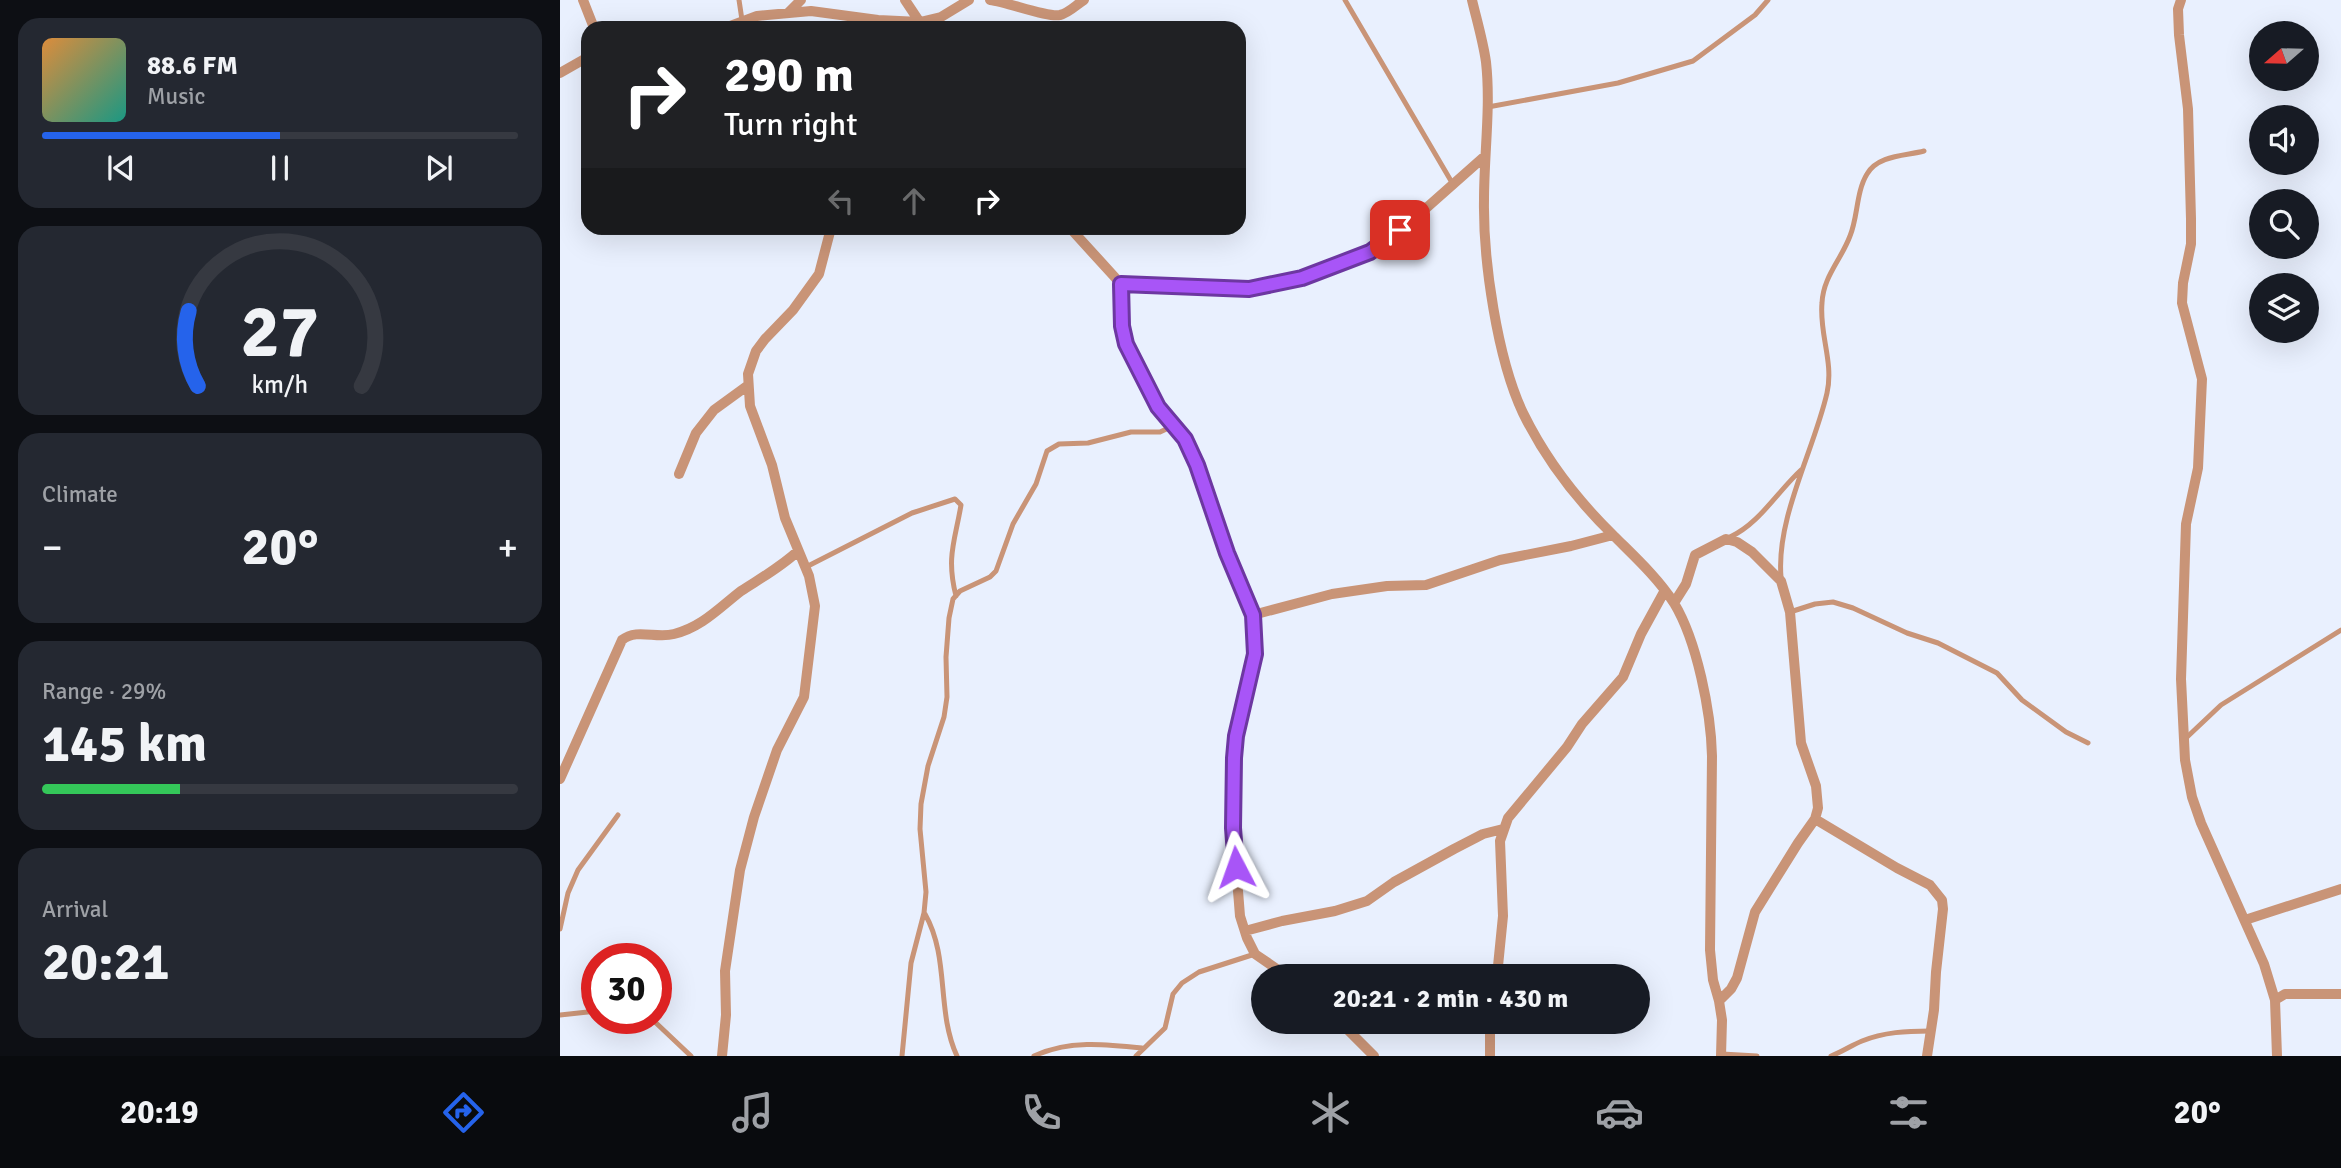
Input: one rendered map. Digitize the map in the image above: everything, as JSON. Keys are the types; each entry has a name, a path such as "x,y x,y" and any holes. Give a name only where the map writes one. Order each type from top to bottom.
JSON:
{"street":[{"path":"583,0 591,21"},
{"path":"788,13 801,0"},
{"path":"905,0 919,21"},
{"path":"932,21 970,0"},
{"path":"990,0 1037,10 1050,16 1063,14 1084,0"},
{"path":"1472,0 1486,62 1488,107 1485,247 1493,303 1511,381 1521,410 1534,434 1577,495 1674,603 1695,657 1712,727 1710,950 1713,980 1722,1020 1721,1055"},
{"path":"2181,0 2178,9 2179,35 2188,109 2191,219 2191,244 2182,303 2202,379 2198,468 2186,524 2181,679 2184,740 2192,797 2264,964 2275,1000 2277,1056"},
{"path":"742,20 811,11 887,21"},
{"path":"560,74 581,61"},
{"path":"1121,284 1249,289 1302,278 1370,252 1454,186 1485,156"},
{"path":"722,1056 726,1015 725,971 740,870 754,817 777,750 804,697 815,606 813,588 785,518 772,465 750,406 747,386 750,365 756,351 793,310 819,274 829,235"},
{"path":"1076,235 1121,284 1122,326 1126,344 1158,407 1185,439 1253,615 1255,654 1236,736 1233,828 1240,916 1255,954 1270,964"},
{"path":"679,474 696,433 713,410 747,386"},
{"path":"1253,615 1332,594 1387,586 1426,585 1500,560 1613,535"},
{"path":"1674,603 1686,583 1695,555 1726,539 1737,542 1752,552 1781,581 1790,612 1801,743 1818,797 1815,819 1755,912 1737,978 1719,1001"},
{"path":"560,779 622,639 634,634 673,635 703,622 799,551"},
{"path":"1498,964 1503,916 1500,841 1503,829 1523,799 1623,677 1641,634 1664,592"},
{"path":"1815,819 1930,885 1942,900 1927,1056"},
{"path":"1245,931 1367,901 1434,859 1483,834 1503,829"},
{"path":"2245,920 2341,889"},
{"path":"2275,1000 2285,994 2341,993"},
{"path":"1352,1034 1374,1056"},
{"path":"1490,1034 1490,1056"}],"lane":[{"path":"739,0 742,20"},
{"path":"1345,0 1454,186"},
{"path":"1488,107 1618,83 1693,61 1755,15 1768,0"},
{"path":"1781,581 1780,553 1801,470 1822,411 1829,382 1828,352 1822,321 1823,290 1850,236 1864,181 1872,167 1884,160 1924,151"},
{"path":"902,1056 911,963 924,913 926,892 920,829 921,804 928,766 944,717 951,606 960,591 990,577 996,570 1013,524 1036,484 1048,451 1059,444 1088,443 1131,432 1160,432 1173,426"},
{"path":"1726,539 1749,526 1801,470"},
{"path":"806,567 912,513 956,499 961,505 950,561 956,596"},
{"path":"1790,612 1815,604 1833,602 1938,643 1997,673 2022,700 2066,732 2088,743"},
{"path":"2184,740 2221,705 2341,630"},
{"path":"560,929 568,893 578,870 618,815"},
{"path":"924,913 938,947 946,1029 957,1056"},
{"path":"1136,1056 1165,1028 1173,994 1182,982 1199,972 1255,954"},
{"path":"560,1015 581,1013"},
{"path":"1831,1056 1861,1041 1883,1034 1930,1031"},
{"path":"668,1034 691,1056"},
{"path":"1034,1056 1070,1045 1142,1048"},
{"path":"1721,1055 1758,1056"}],"route":[{"path":"1236,867 1233,828 1234,758 1236,736 1255,654 1253,615 1185,439 1158,407 1126,344 1122,326 1121,284 1249,289 1302,278 1370,252 1400,230"}]}
